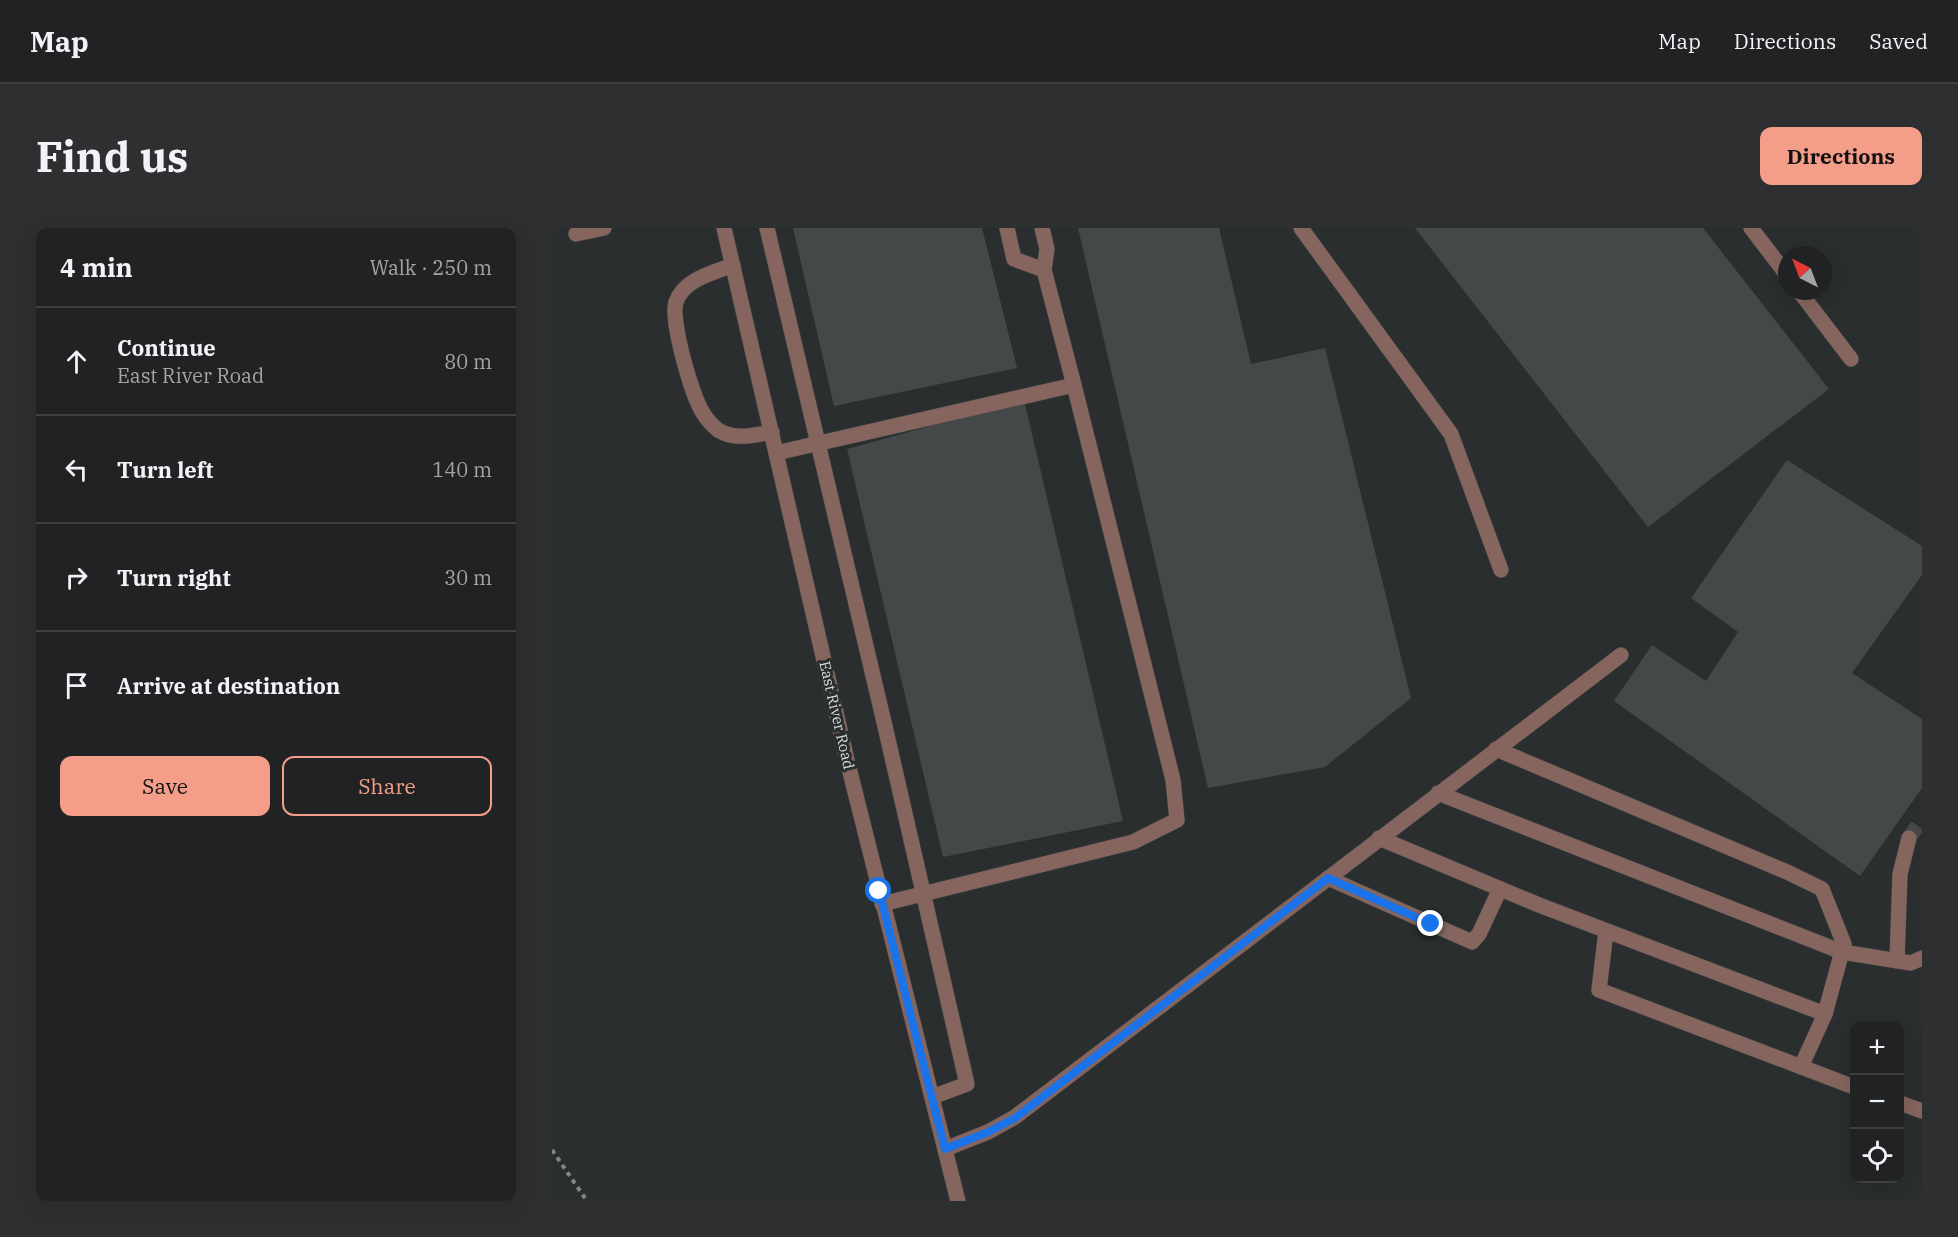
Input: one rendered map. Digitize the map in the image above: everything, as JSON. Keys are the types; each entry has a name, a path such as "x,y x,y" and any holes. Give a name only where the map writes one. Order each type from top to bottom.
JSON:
{"street":[{"path":"576,234 604,228"},
{"name":"East River Road","path":"724,228 882,904 958,1201"},
{"path":"767,228 967,1084 932,1098"},
{"path":"1007,228 1014,259 1044,270"},
{"path":"882,904 1133,842 1177,820 1173,780 1044,270 1047,249 1042,228"},
{"path":"1301,228 1451,434 1501,570"},
{"path":"1751,228 1778,263"},
{"path":"733,265 691,283 676,301 675,317 694,392 703,413 717,429 737,438 771,432"},
{"path":"1806,300 1851,359"},
{"path":"776,453 1074,385"},
{"path":"945,1149 988,1132 1015,1118 1621,655"},
{"path":"1496,749 1787,872 1822,890 1844,944 1825,1014 1801,1067"},
{"path":"1438,793 1842,952 1911,963 1922,958"},
{"path":"1379,838 1606,931 1825,1014"},
{"path":"1897,961 1900,874 1909,838"},
{"path":"1328,878 1472,942 1479,934 1500,889"},
{"path":"1606,931 1599,990 1850,1085"},
{"path":"1904,1105 1922,1111"}],"path":[{"path":"552,1150 587,1201"}],"building":[{"path":"793,228 982,228 1017,368 834,406"},
{"path":"1078,228 1219,228 1251,364 1325,348 1411,698 1325,767 1208,788"},
{"path":"1415,228 1703,228 1829,389 1648,527"},
{"path":"1024,400 1123,821 943,857 847,449"},
{"path":"1787,460 1922,546 1922,575 1852,673 1922,719 1922,788 1860,876 1614,701 1652,645 1706,681 1738,632 1691,598"}],"tunnel":[{"path":"1909,838 1922,820"}],"route":[{"path":"879,891 945,1149 988,1132 1015,1118 1328,878 1431,924"}]}
